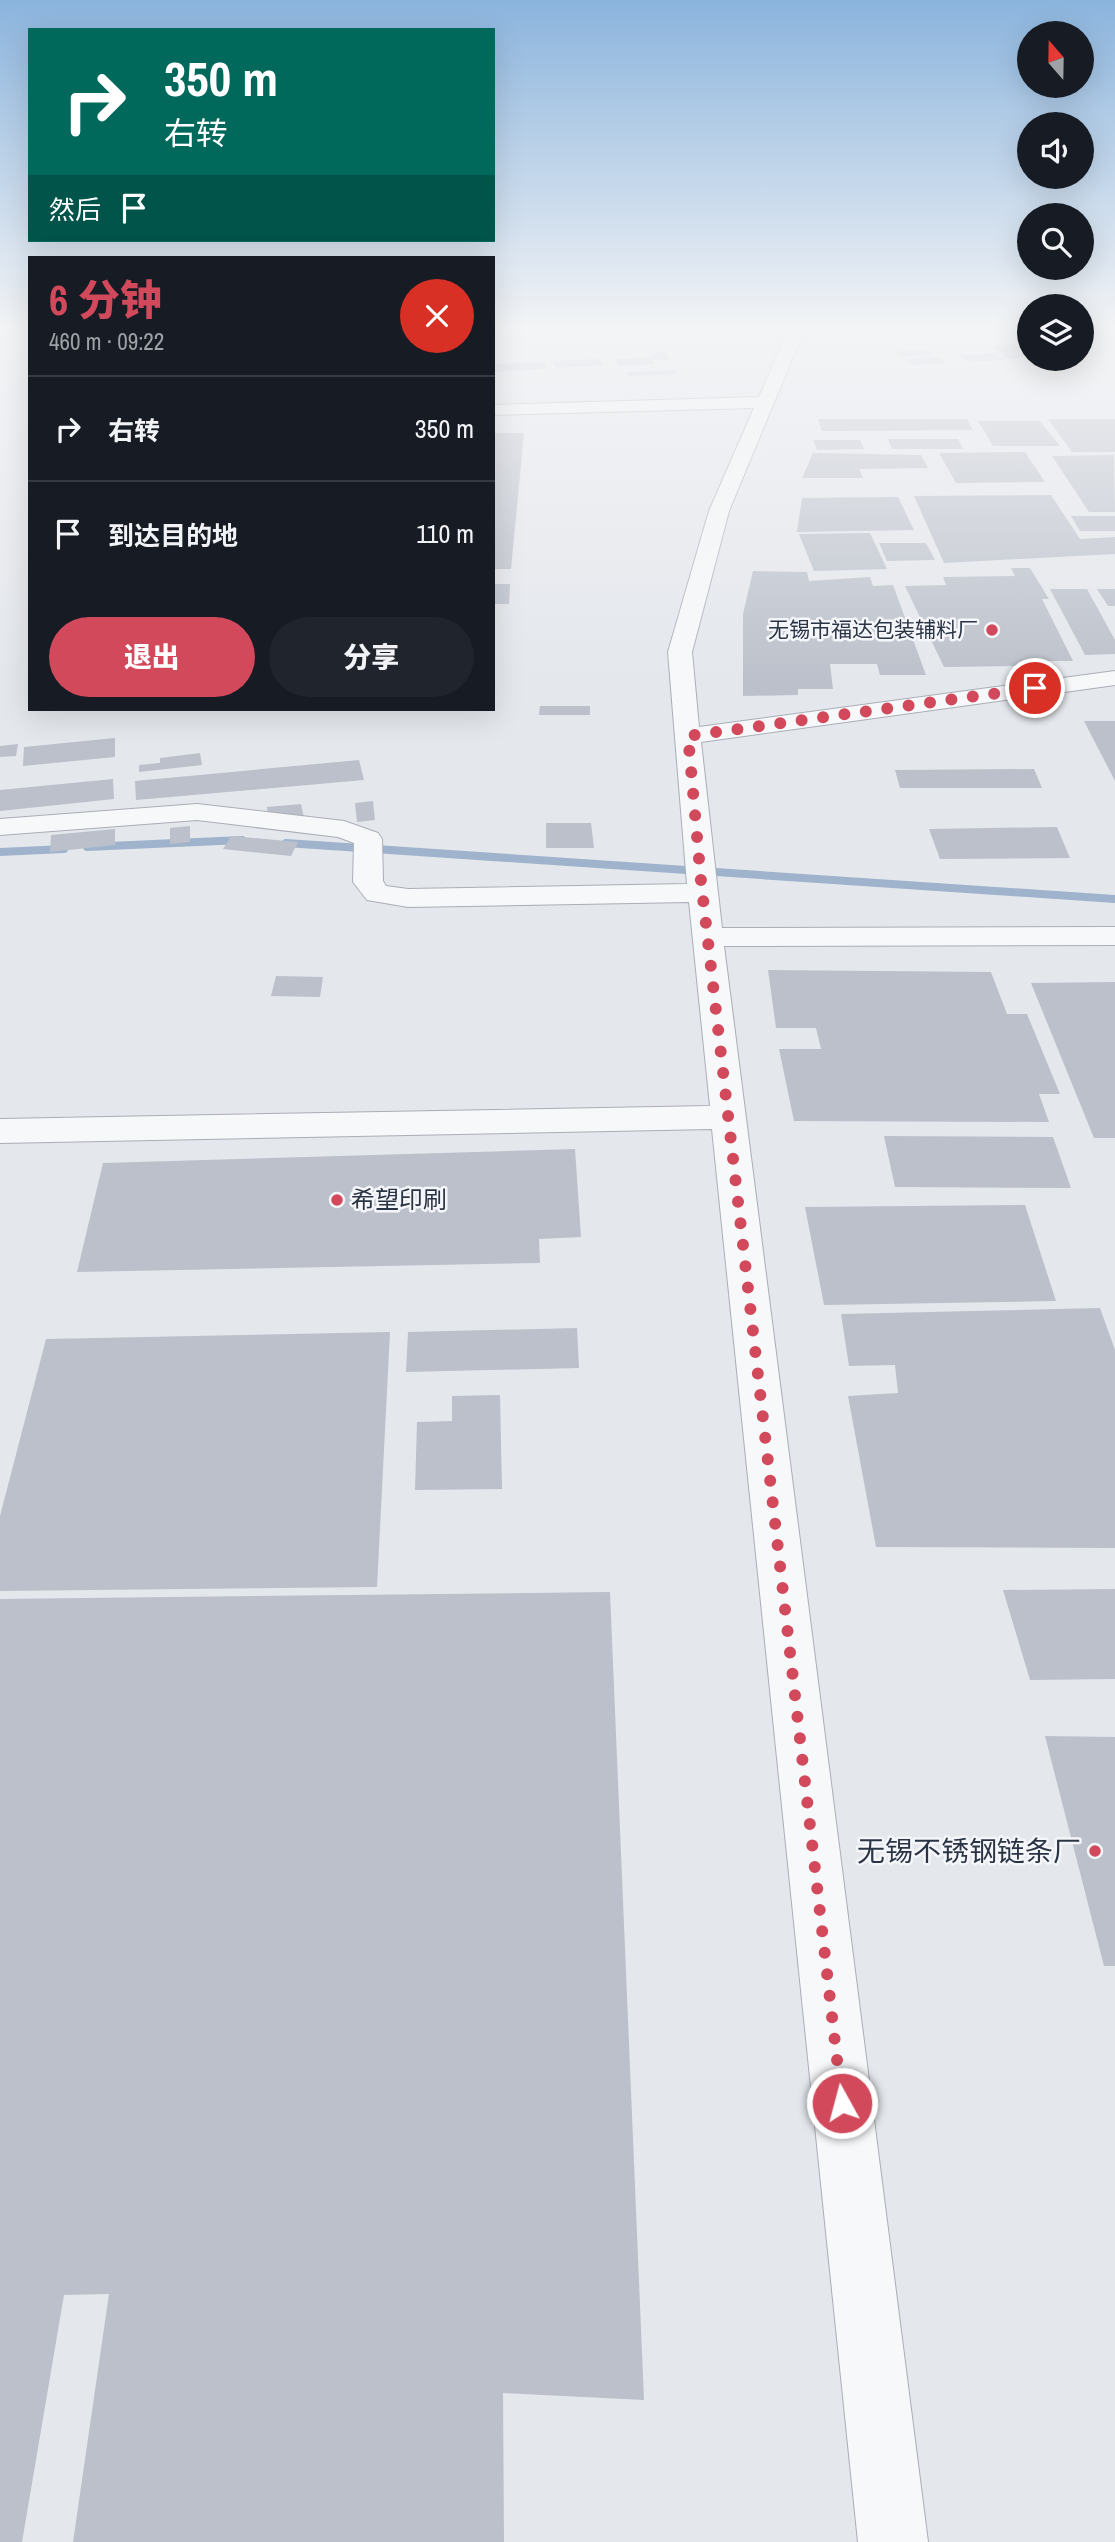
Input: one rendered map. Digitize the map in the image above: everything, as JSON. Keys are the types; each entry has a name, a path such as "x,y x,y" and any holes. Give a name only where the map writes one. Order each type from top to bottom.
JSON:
{"street":[{"path":"746,447 719,511 680,652 702,893 892,2542"},
{"path":"688,736 1115,678"},
{"path":"0,827 197,812 344,829 368,839 368,882 377,894 408,898 702,893 1115,936"},
{"path":"0,1131 728,1116"}],"building":[{"path":"495,447 523,447 511,569 495,569"},
{"path":"816,447 863,447 864,449 817,450"},
{"path":"891,447 962,447 963,449 892,449"},
{"path":"1068,447 1115,447 1115,452 1072,452"},
{"path":"1025,452 1045,482 956,483 939,453"},
{"path":"813,453 921,455 928,468 859,469 863,478 802,478"},
{"path":"1114,455 1115,512 1089,512 1052,456"},
{"path":"1051,495 1080,539 1115,537 1115,554 944,563 914,496"},
{"path":"898,497 914,530 797,532 802,498"},
{"path":"1071,516 1115,516 1115,531 1080,531"},
{"path":"870,533 887,569 814,571 799,534"},
{"path":"879,543 926,543 935,560 887,561"},
{"name":"无锡市福达包装辅料厂","path":"1011,568 1030,568 1049,599 1042,599 1073,661 1024,661 1026,666 944,667 905,586 946,585 943,577 1015,576"},
{"path":"753,571 807,572 809,581 870,577 873,586 893,585 926,675 880,675 877,664 830,664 833,689 798,689 798,695 743,696 743,614"},
{"path":"495,584 510,584 509,604 495,604"},
{"path":"1050,589 1087,589 1115,640 1115,654 1085,655"},
{"path":"1097,589 1115,589 1115,606 1108,606"},
{"path":"540,706 590,706 590,715 539,715"},
{"path":"1084,721 1115,721 1115,781"},
{"path":"115,738 115,757 23,766 24,747"},
{"path":"18,744 16,756 0,757 0,746"},
{"path":"200,753 202,765 139,772 139,765 160,763 160,758"},
{"path":"359,760 364,780 136,800 135,781"},
{"path":"1034,769 1042,788 900,788 895,770"},
{"path":"113,779 114,799 0,811 0,790"},
{"path":"373,801 375,820 357,822 355,803"},
{"path":"301,804 306,827 269,824 267,807"},
{"path":"546,823 591,823 594,848 546,848"},
{"path":"190,826 190,842 170,844 170,828"},
{"path":"1057,827 1070,858 940,859 929,829"},
{"path":"115,829 115,845 50,852 51,835"},
{"path":"231,836 298,842 291,856 223,849"},
{"path":"768,970 991,972 1007,1014 1027,1014 1060,1094 1039,1094 1049,1122 794,1121 779,1049 821,1049 816,1028 776,1028"},
{"path":"276,976 323,977 320,997 271,996"},
{"path":"1115,982 1115,1138 1094,1138 1031,983"},
{"path":"884,1136 1053,1137 1071,1188 895,1187"},
{"name":"希望印刷","path":"575,1149 581,1237 539,1239 540,1263 77,1272 103,1163"},
{"path":"1025,1205 1056,1301 824,1305 805,1207"},
{"path":"1100,1308 1115,1350 1115,1548 876,1547 848,1396 898,1393 895,1365 849,1366 841,1314"},
{"path":"577,1328 579,1368 406,1372 408,1332"},
{"path":"390,1332 377,1587 0,1591 0,1516 46,1339"},
{"path":"500,1395 502,1489 415,1490 417,1422 452,1421 452,1396"},
{"path":"1115,1589 1115,1679 1030,1680 1003,1590"},
{"path":"610,1592 644,2400 503,2393 504,2542 73,2542 109,2294 64,2295 22,2542 0,2542 0,1599"},
{"name":"无锡不锈钢链条厂","path":"1045,1736 1115,1737 1115,1966 1104,1966"}],"waterway":[{"path":"87,847 242,840"},
{"path":"286,843 1115,899"},
{"path":"0,852 64,849"}],"place":[{"name":"无锡市福达包装辅料厂","path":"992,630"},
{"name":"希望印刷","path":"337,1200"},
{"name":"无锡不锈钢链条厂","path":"1095,1851"}],"route":[{"path":"842,2103 701,881 688,736 1035,688"}]}
